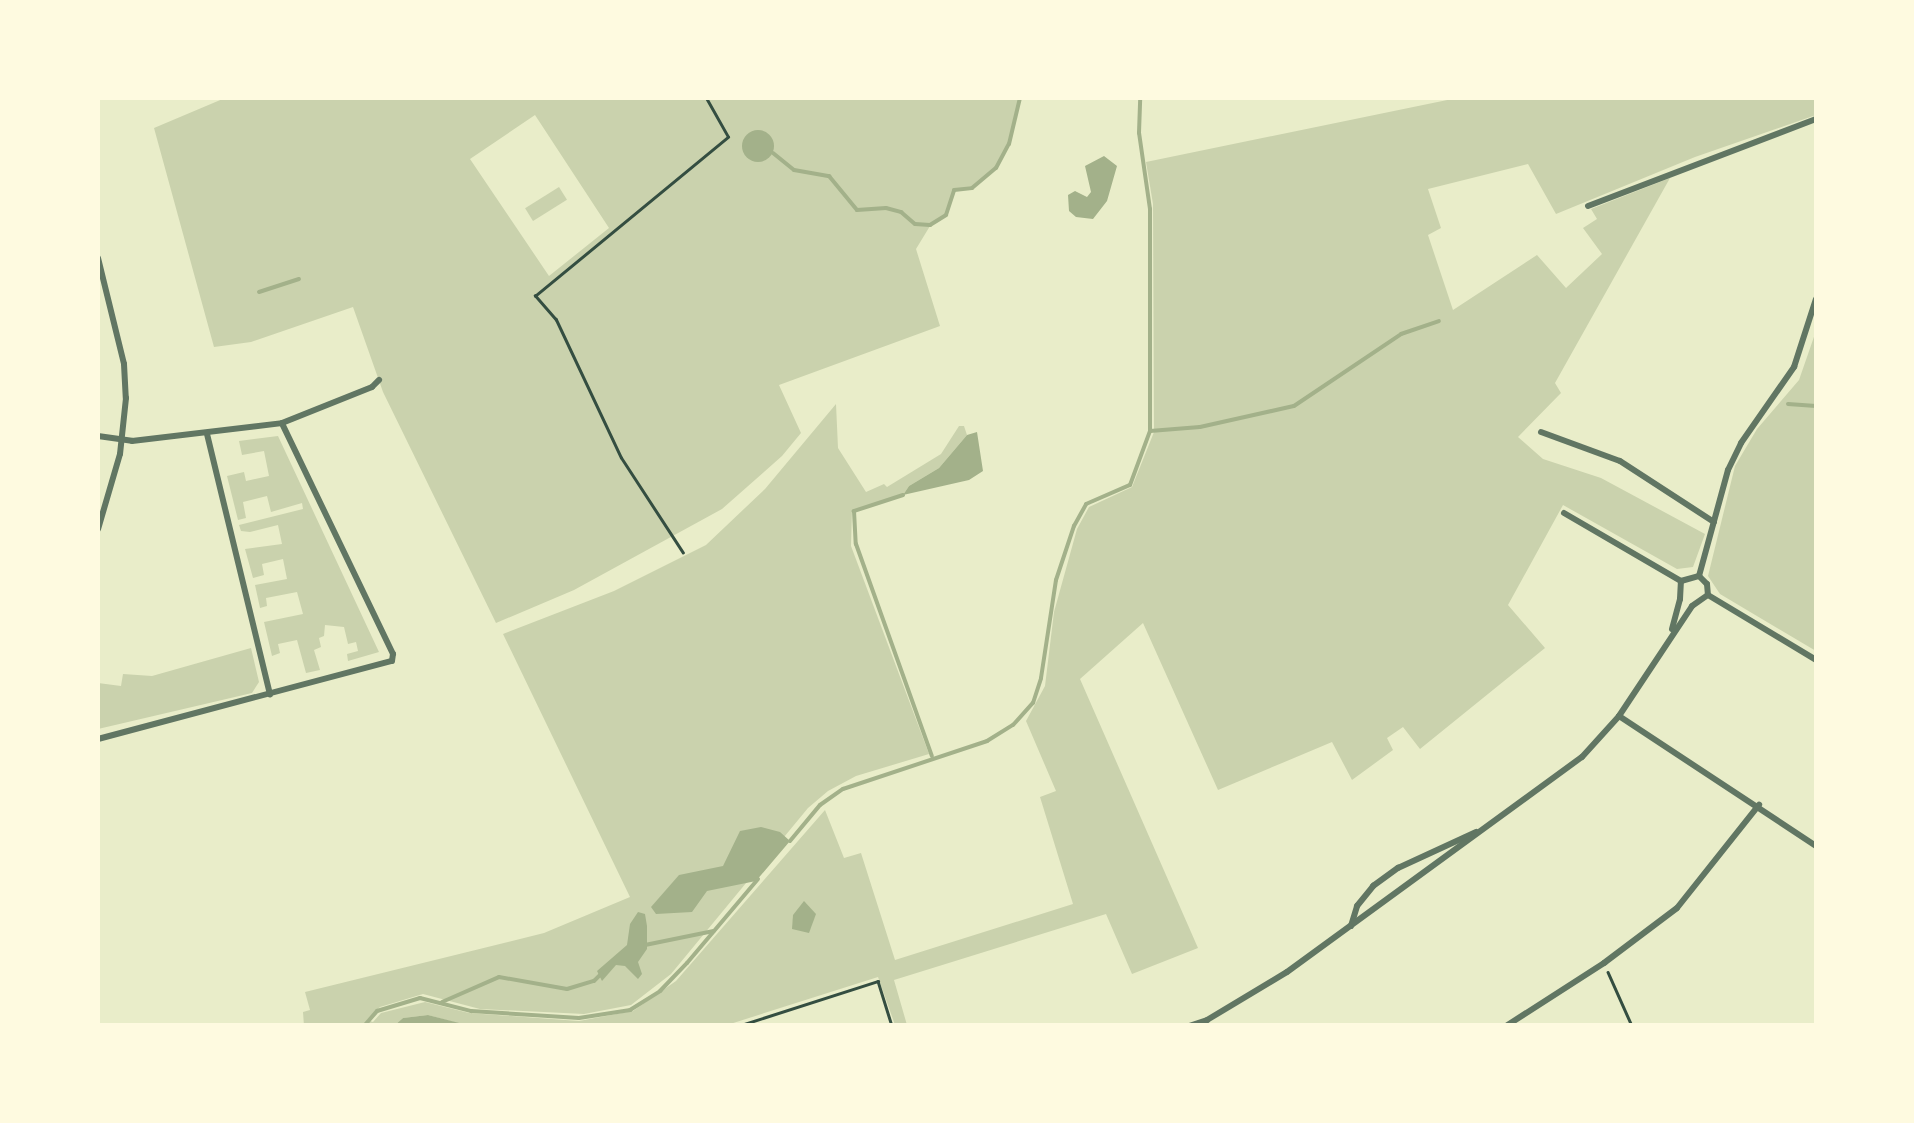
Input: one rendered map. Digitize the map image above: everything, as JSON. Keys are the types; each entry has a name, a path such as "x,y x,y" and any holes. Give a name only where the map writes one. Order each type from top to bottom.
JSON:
{"street":[{"path":"1588,206 1816,119"},
{"path":"98,258 124,364 124,439 98,529"},
{"path":"1699,576 1735,454 1794,367 1816,298"},
{"path":"98,436 124,439 208,434 282,423 372,387 378,380"},
{"path":"98,739 392,661 393,654 282,423"},
{"path":"1541,432 1620,460 1714,522"},
{"path":"208,434 270,694"},
{"path":"1564,513 1681,580 1699,576"},
{"path":"1699,576 1707,584 1708,595"},
{"path":"1672,630 1681,580"},
{"path":"1188,1026 1204,1023 1350,929 1582,757 1619,716 1672,630 1692,606 1708,595"},
{"path":"1708,595 1816,660"},
{"path":"1680,599 1692,606"},
{"path":"1619,716 1816,846"},
{"path":"1506,1026 1604,964 1677,908 1759,805"},
{"path":"1350,929 1357,906 1373,886 1398,868 1490,825"}],"path":[{"path":"683,553 621,458 556,320 535,296 728,137 706,98"},
{"path":"1604,964 1632,1026"},
{"path":"738,1026 878,981 892,1026"}],"shaded area":[{"path":"225,98 1020,98 1009,144 996,168 972,188 954,190 946,215 930,226 916,249 940,326 779,385 801,433 782,456 722,509 574,590 496,623 383,392 353,307 251,342 214,347 154,128","holes":["535,115 609,228 549,276 470,159"]},
{"path":"1457,98 1816,98 1816,115 1695,157 1556,214 1528,164 1428,189 1441,228 1428,235 1453,310 1537,255 1566,288 1602,254 1583,228 1597,219 1591,209 1670,178 1555,383 1561,393 1518,437 1543,459 1601,478 1705,534 1693,567 1677,569 1563,505 1508,605 1545,648 1420,749 1403,727 1387,738 1393,750 1352,780 1332,742 1218,790 1143,623 1080,679 1198,948 1132,974 1106,914 894,980 907,1025 895,1025 878,977 727,1025 468,1026 428,1015 403,1018 395,1025 304,1026 303,1012 310,1010 305,992 544,933 630,897 503,634 614,591 706,545 765,489 836,404 838,448 866,492 884,484 887,487 941,454 959,426 964,426 967,435 939,468 909,486 903,495 852,510 851,546 929,754 856,776 828,791 808,808 671,974 631,1005 584,1014 480,1009 423,994 380,1007 367,1020 373,1022 381,1013 425,1002 469,1013 579,1021 633,1011 676,981 825,810 844,858 861,853 895,960 1073,904 1040,797 1056,791 1026,721 1045,686 1054,612 1077,529 1089,507 1132,487 1154,432 1153,204 1146,162"},
{"path":"758,130 769,135 774,146 769,157 758,162 747,157 742,146 747,135"},
{"path":"1104,156 1117,166 1107,201 1093,219 1076,217 1069,211 1068,195 1075,191 1087,197 1091,192 1085,166"},
{"path":"559,187 567,200 533,221 525,208"},
{"path":"1816,331 1816,651 1720,594 1708,576 1735,466 1757,429 1799,380"},
{"path":"977,432 983,471 969,480 903,495 909,486 939,468 967,435"},
{"path":"278,436 379,652 348,661 347,654 358,651 356,642 348,644 344,627 325,625 324,636 319,638 321,647 314,650 320,670 306,673 297,640 278,644 280,653 272,656 264,622 303,614 297,592 266,598 267,606 260,608 255,585 287,579 283,559 262,564 264,575 253,578 245,549 282,544 278,525 250,532 241,531 239,525 303,509 302,503 271,512 267,496 243,502 246,518 238,520 227,476 244,472 246,481 269,476 264,451 242,455 239,441"},
{"path":"251,648 259,682 252,693 98,729 98,683 121,686 123,674 152,676"},
{"path":"761,827 780,832 790,841 756,881 707,891 692,912 656,914 651,907 679,875 723,866 740,831"},
{"path":"804,901 816,914 809,933 792,929 793,915"},
{"path":"638,912 645,914 647,926 647,949 638,962 642,974 638,979 625,966 616,965 602,981 597,971 627,945 630,924"},
{"path":"428,1015 467,1025 395,1025 403,1018"}],"waterway":[{"path":"773,153 794,170 829,176 857,210 886,208 901,212 915,224 930,225 946,215 954,190 972,188 996,168 1009,144 1020,98"},
{"path":"790,841 820,805 843,789 987,741 1013,725 1033,703 1041,678 1056,580 1074,526 1086,504 1130,485 1150,431 1150,209 1139,133 1140,98"},
{"path":"259,292 299,279"},
{"path":"1150,431 1200,427 1294,406 1401,334 1439,321"},
{"path":"1788,404 1816,406"},
{"path":"903,495 854,511 856,544 932,756"},
{"path":"364,1026 377,1011 420,998 471,1011 579,1018 630,1010 660,991 758,879"},
{"path":"645,945 714,931"},
{"path":"442,1002 499,977 567,989 594,981 601,974"}]}
